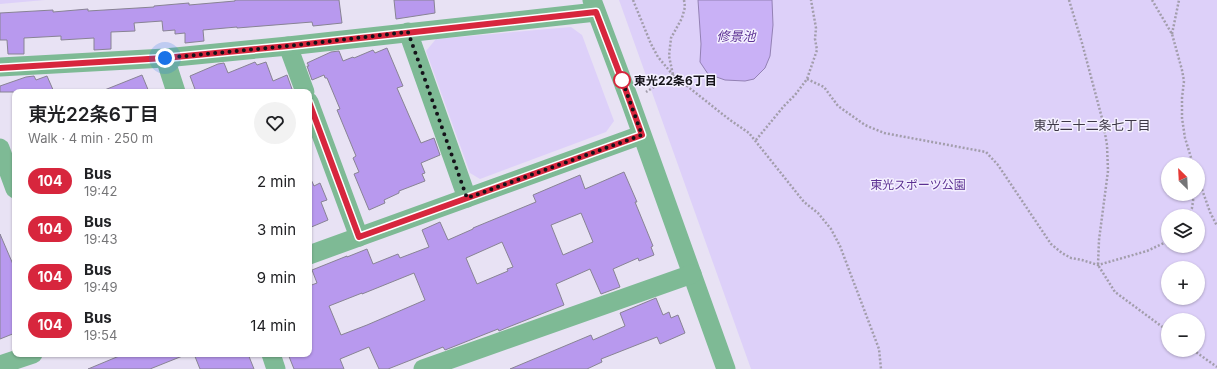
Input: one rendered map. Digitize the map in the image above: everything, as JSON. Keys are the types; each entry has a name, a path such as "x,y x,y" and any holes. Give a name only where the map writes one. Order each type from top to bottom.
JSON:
{"street":[{"path":"0,68 165,58 288,46 408,32 594,6 630,101 726,369"},
{"path":"408,32 467,198"},
{"path":"288,46 304,89"},
{"path":"165,58 175,89"},
{"path":"312,110 359,237"},
{"path":"312,254 642,135"},
{"path":"0,148 12,181"},
{"path":"423,369 692,274"},
{"path":"0,365 24,357"},
{"path":"272,357 276,369"}],"path":[{"path":"633,0 651,44 658,57 673,75 749,133 804,202 818,213 831,229 840,246 879,350 881,369"},
{"path":"673,75 669,56 671,38 682,18 685,7 684,0"},
{"path":"756,140 795,95 807,78 817,50 815,39 816,28 811,0"},
{"path":"1068,0 1082,43 1103,122 1107,146 1108,171 1099,240 1098,265 1115,292 1161,326"},
{"path":"1152,0 1172,34 1182,70 1184,81 1182,118 1185,138 1191,157"},
{"path":"1172,34 1179,0"},
{"path":"630,101 673,75"},
{"path":"807,78 824,87 838,106 865,125 884,132 986,152 998,165 1051,244 1071,258 1098,265 1147,251 1161,244"},
{"path":"1205,198 1217,226"},
{"path":"1203,357 1217,367"}],"green space":[{"path":"0,0 45,0 0,4"},
{"name":"東光スポーツ公園","path":"619,0 1217,0 1217,369 751,369"},
{"path":"571,27 582,35 614,121 606,132 480,179 470,173 426,51 436,39"}],"water":[{"name":"修景池","path":"698,0 772,0 773,25 770,56 765,68 754,79 745,81 725,80 708,74 700,62 701,44"}],"building":[{"path":"235,0 339,0 342,23 313,26 312,22 203,30 204,41 185,43 185,33 175,34 175,30 163,31 162,21 134,23 135,31 111,32 111,49 94,50 94,38 61,40 61,36 24,38 24,54 8,54 7,40 0,40 0,13 53,10 53,12 88,9 88,11 154,7 189,3 189,5"},
{"path":"394,0 434,0 435,13 396,19"},
{"path":"387,48 403,86 397,88 421,143 434,138 440,155 421,163 425,173 422,174 425,181 399,191 399,193 384,200 385,203 369,210 354,174 359,172 353,158 356,156 337,110 340,109 327,78 325,78 324,75 312,80 307,63 331,52 339,51 343,61 373,50 375,53"},
{"path":"255,62 257,65 266,62 273,81 287,75 292,89 195,89 190,76 218,64 224,63 228,73"},
{"path":"142,75 148,89 107,89"},
{"path":"34,76 36,80 47,76 53,89 12,89 12,92 0,92 0,86 26,77"},
{"path":"624,172 653,246 651,247 654,255 639,261 638,258 613,269 620,287 601,294 590,269 556,284 564,305 499,331 498,329 445,350 443,347 388,369 379,369 369,347 340,359 344,369 294,369 289,357 312,357 312,285 317,283 312,270 367,249 373,264 398,254 400,258 429,247 422,230 440,222 448,240 536,202 533,195 580,175 585,189","holes":["581,213 593,242 563,255 551,225","502,242 513,267 507,269 508,271 477,284 466,258","414,273 425,300 341,335 329,306"]},
{"path":"312,182 314,186 320,183 327,200 321,202 328,220 312,227"},
{"path":"0,234 12,262 12,334 0,339"},
{"path":"656,298 663,315 669,312 671,318 678,315 685,333 660,344 657,337 601,359 602,362 587,369 510,369 591,335 593,340 625,326 620,313"},
{"path":"117,357 180,357 150,369 88,369"},
{"path":"195,357 249,357 254,369 200,369"}],"bus line":[{"name":"104","path":"0,68 165,58 596,12 642,135 359,237 312,110"}],"place":[{"name":"東光22条6丁目","path":"622,80"}],"district":[{"name":"東光二十二条七丁目","path":"1092,125"}],"route":[{"path":"165,58 408,32 467,198 642,135 622,80"}]}
